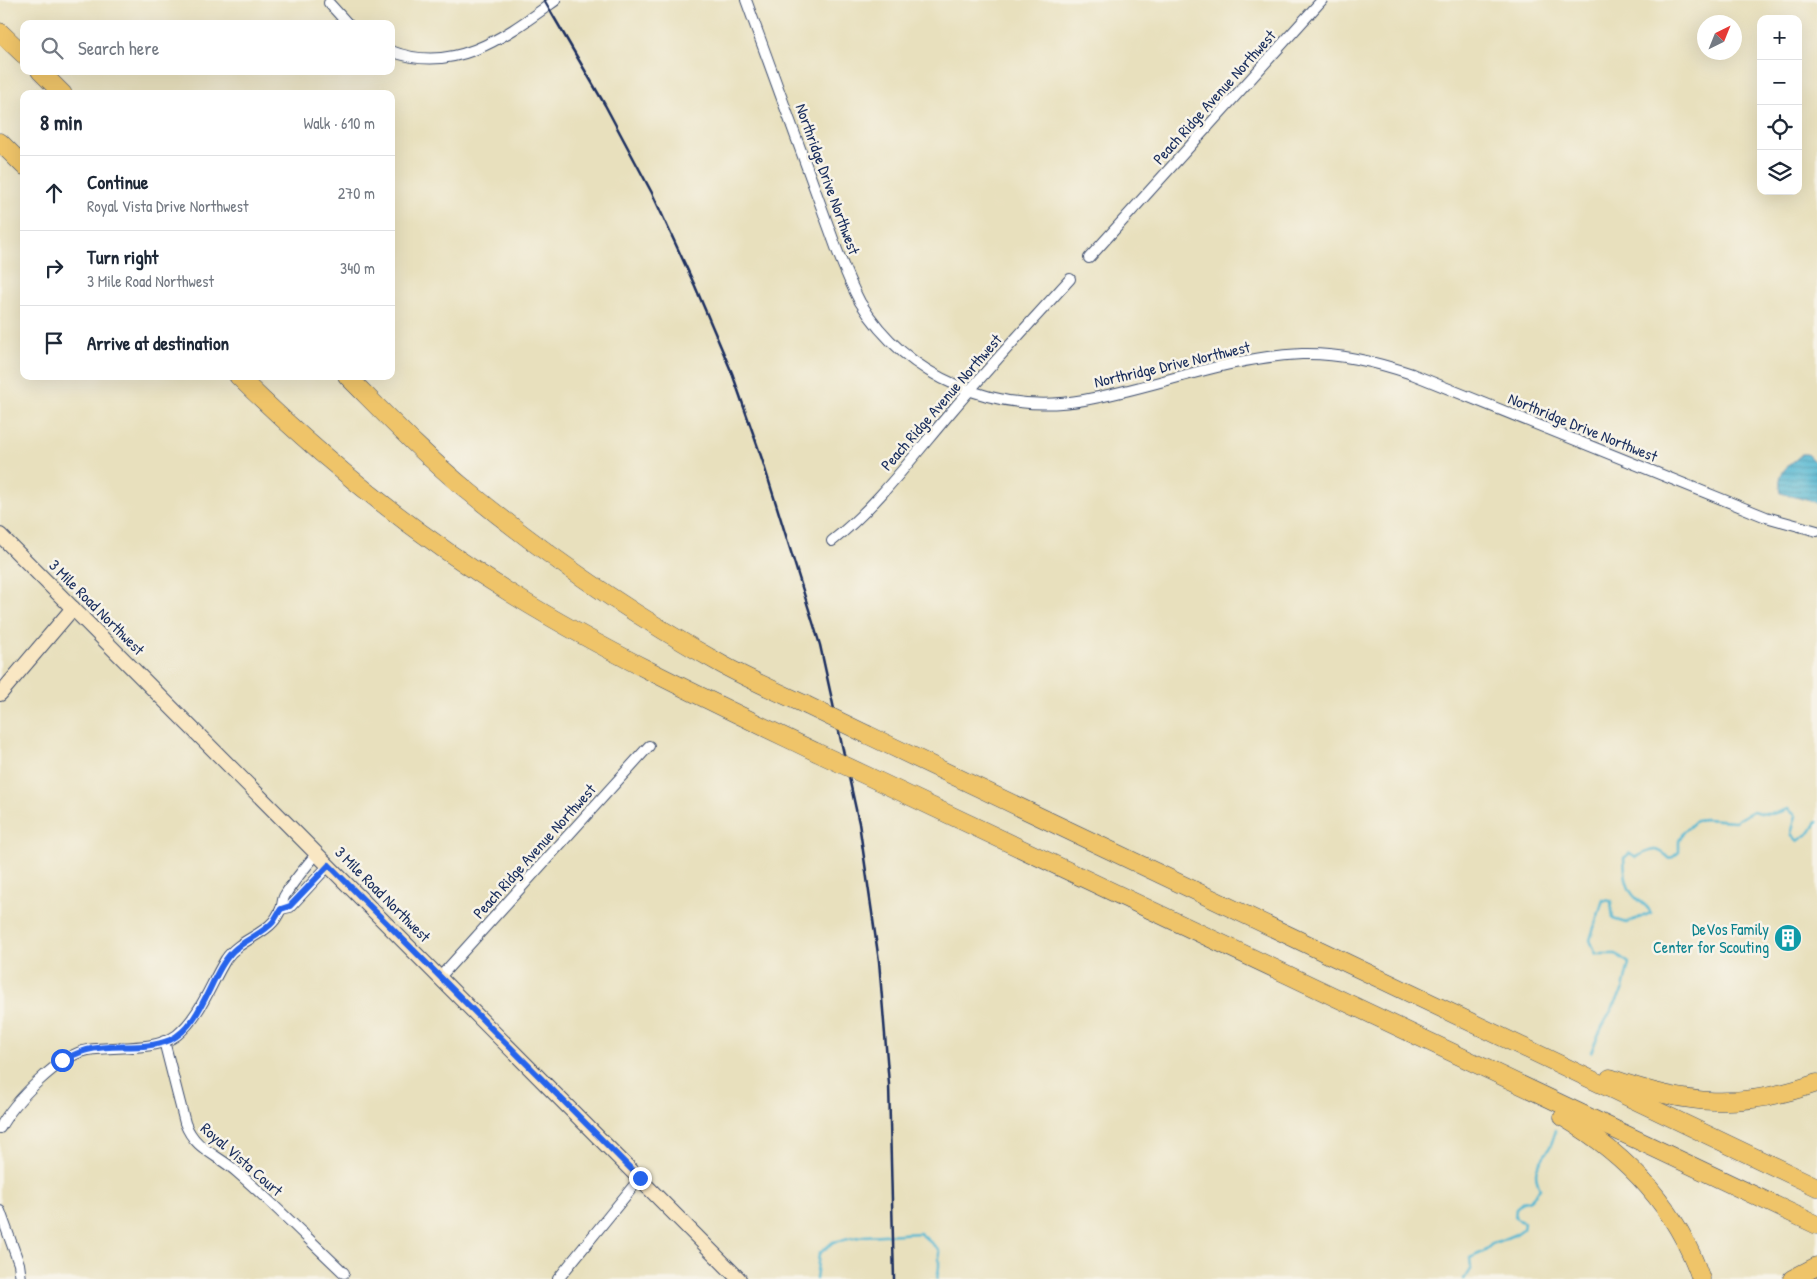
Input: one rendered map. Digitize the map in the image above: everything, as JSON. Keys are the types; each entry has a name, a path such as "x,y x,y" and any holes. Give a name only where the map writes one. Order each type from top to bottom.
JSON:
{"highway":[{"path":"0,32 20,52"},
{"path":"44,75 59,90"},
{"path":"0,142 20,162"},
{"path":"242,380 278,416 342,472 423,534 492,582 546,615 628,660 816,752 1817,1225"},
{"path":"351,380 466,490 531,541 586,580 692,648 723,665 868,735 1817,1187"},
{"path":"1506,1038 1635,1087 1659,1094 1684,1098 1712,1102 1754,1099 1782,1094 1817,1083"},
{"path":"1441,1048 1573,1122 1623,1160 1645,1182 1665,1207 1687,1245 1701,1279"},
{"path":"1792,1279 1817,1266"}],"main road":[{"name":"3 Mile Road Northwest","path":"0,535 739,1279"},
{"path":"0,694 73,608"}],"street":[{"path":"395,52 423,58 441,58 467,53 493,42 556,0"},
{"name":"Northridge Drive Northwest","path":"746,0 837,250 860,302 887,337 935,375 969,391 1013,402 1060,403 1104,396 1253,359 1302,354 1354,358 1382,364 1412,374 1766,517 1817,532"},
{"name":"Peach Ridge Avenue Northwest","path":"1089,258 1322,0"},
{"path":"329,3 344,20"},
{"name":"Peach Ridge Avenue Northwest","path":"832,541 848,529 880,495 969,391 1070,279"},
{"name":"Peach Ridge Avenue Northwest","path":"440,977 649,746"},
{"path":"0,1128 7,1115 62,1060 86,1050 139,1046 164,1041 178,1034 202,1006 226,959 233,950 272,923 281,909 283,897 317,853"},
{"path":"281,909 290,906 329,865"},
{"name":"Royal Vista Court","path":"164,1041 184,1123 189,1135 199,1145 236,1170 344,1273"},
{"path":"558,1279 640,1178"},
{"path":"0,1211 19,1264 22,1279"}],"water":[{"path":"1802,454 1807,454 1817,464 1817,503 1781,493 1781,474 1787,466"}],"waterway":[{"path":"1591,1052 1602,1027 1623,989 1629,963 1616,954 1596,954 1590,940 1603,900 1611,901 1613,919 1626,923 1651,913 1630,890 1626,880 1624,858 1630,853 1636,857 1653,850 1660,851 1669,858 1673,857 1679,852 1679,841 1683,832 1697,820 1735,821 1753,811 1770,814 1788,809 1796,816 1791,834 1798,841 1811,832 1817,822"},
{"path":"1464,1279 1471,1268 1470,1258 1483,1252 1492,1244 1523,1229 1524,1223 1515,1218 1516,1208 1523,1202 1530,1200 1540,1189 1536,1178 1537,1169 1550,1147 1556,1130"},
{"path":"816,1279 819,1254 833,1242 864,1236 920,1233 939,1250 937,1279"}],"railway":[{"path":"544,0 605,105 652,193 695,286 732,373 762,459 820,645 859,823 879,961 889,1084 894,1279"}],"place":[{"name":"DeVos Family Center for Scouting","path":"1788,938"}],"route":[{"path":"62,1060 86,1050 156,1044 178,1034 202,1006 226,959 233,950 272,923 281,909 290,906 329,865 640,1178"}]}
